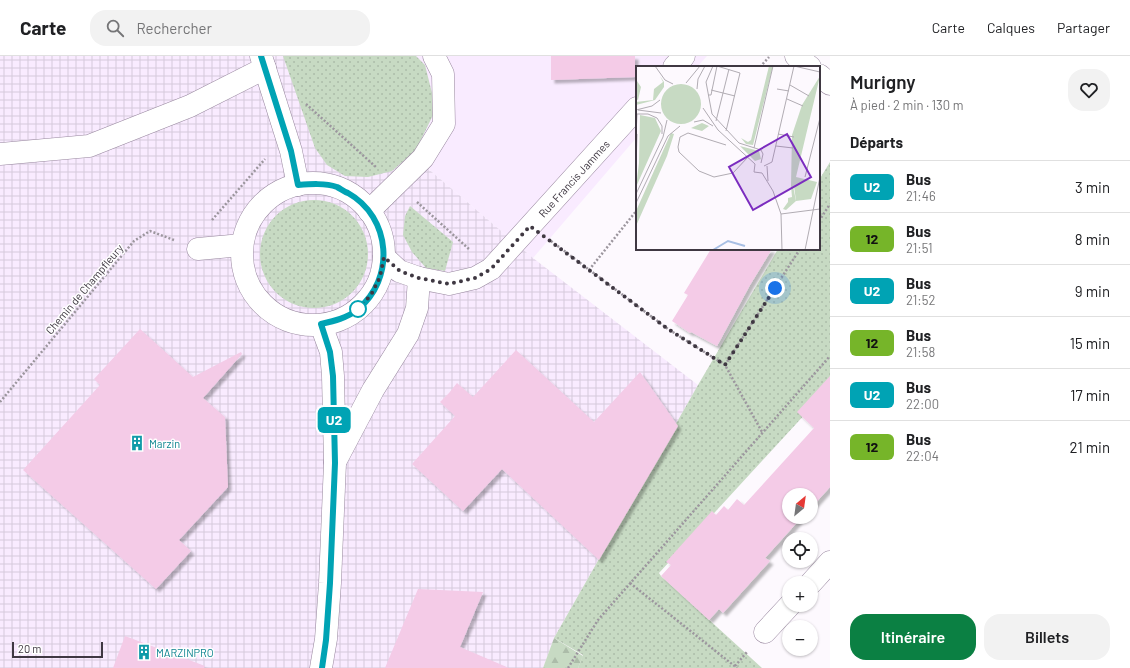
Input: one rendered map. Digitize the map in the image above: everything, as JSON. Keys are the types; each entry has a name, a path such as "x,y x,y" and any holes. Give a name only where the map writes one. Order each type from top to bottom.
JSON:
{"street":[{"path":"369,211 423,158 444,124 444,74 434,56"},
{"path":"675,66 684,56"},
{"path":"796,56 809,66"},
{"path":"0,154 89,146 190,106 263,62 291,151 298,185"},
{"path":"820,76 830,84"},
{"name":"Rue Francis Jammes","path":"384,257 400,271 419,278 449,284 475,278 491,269 634,117"},
{"path":"318,184 337,187 355,197 369,211 378,225 384,257 380,277 371,295 357,310 340,320 321,324 300,324 280,317 262,304 250,287 243,267 242,245 248,224 260,206 278,192 298,185 318,184"},
{"path":"198,249 242,245"},
{"path":"335,463 373,390 408,334 417,308 419,278"},
{"path":"321,324 330,352 333,376 335,463 330,583 326,640 322,668"},
{"path":"817,576 830,562"},
{"path":"765,632 784,612"}],"path":[{"path":"761,66 770,56"},
{"path":"210,222 267,157"},
{"path":"820,219 830,204"},
{"path":"589,270 636,211"},
{"path":"530,226 668,329 725,365 762,432"},
{"name":"Chemin de Champfleury","path":"0,402 134,241 150,231 198,249"},
{"path":"725,365 799,250"},
{"path":"568,668 598,620 830,356"},
{"path":"630,584 737,668"}],"shaded area":[{"path":"0,56 311,56 317,74 533,258 698,385 554,638 543,668 0,668"},
{"path":"311,56 707,56 698,66 636,66 636,138 533,258 317,74"}],"green space":[{"path":"283,56 416,56 425,65 436,109 416,150 392,171 368,177 345,176 327,165 315,148"},
{"path":"830,162 830,387 659,573 762,668 578,668 583,655 554,638 698,385 777,250 820,250 820,178"},
{"path":"314,200 335,204 352,216 364,233 368,254 364,275 352,292 335,304 314,308 293,304 276,292 264,275 260,254 264,233 276,216 293,204"},
{"path":"410,206 453,242 445,271 426,268 412,252 403,235 405,216"},
{"path":"554,638 583,656 578,668 543,668"}],"building":[{"path":"551,56 635,56 635,77 551,80"},
{"path":"710,250 771,250 750,285 717,346 691,332 690,333 672,321 688,295 684,293"},
{"name":"Marzin","path":"140,329 193,377 241,352 242,354 203,398 225,417 228,487 179,540 191,551 156,589 23,470 100,385 94,379"},
{"path":"516,350 594,422 640,372 678,426 599,560 502,469 463,511 412,464 455,416 440,402 457,383 473,397"},
{"path":"830,376 830,487 818,500 818,488 782,488 782,524 796,524 788,532 782,532 782,539 765,558 770,561 723,613 719,609 709,620 661,576 671,565 666,562 712,511 716,515 724,506 728,510 737,499 744,505 814,428 797,412"},
{"path":"418,589 483,592 460,647 509,668 385,668"},
{"name":"MARZINPRO","path":"125,636 205,666 204,668 113,668"}],"bus line":[{"name":"U2","path":"261,56 291,151 298,185 318,184 337,187 355,197 369,211 378,225 384,257 380,277 371,295 357,310 340,320 321,324 330,352 333,376 335,463 330,583 326,640 322,668"}],"place":[{"name":"Marzin","path":"137,443"},
{"name":"MARZINPRO","path":"144,652"}],"route":[{"path":"358,309 357,310 371,295 380,277 384,257 400,271 419,278 449,284 475,278 491,269 530,226 668,329 725,365 775,288"}]}
